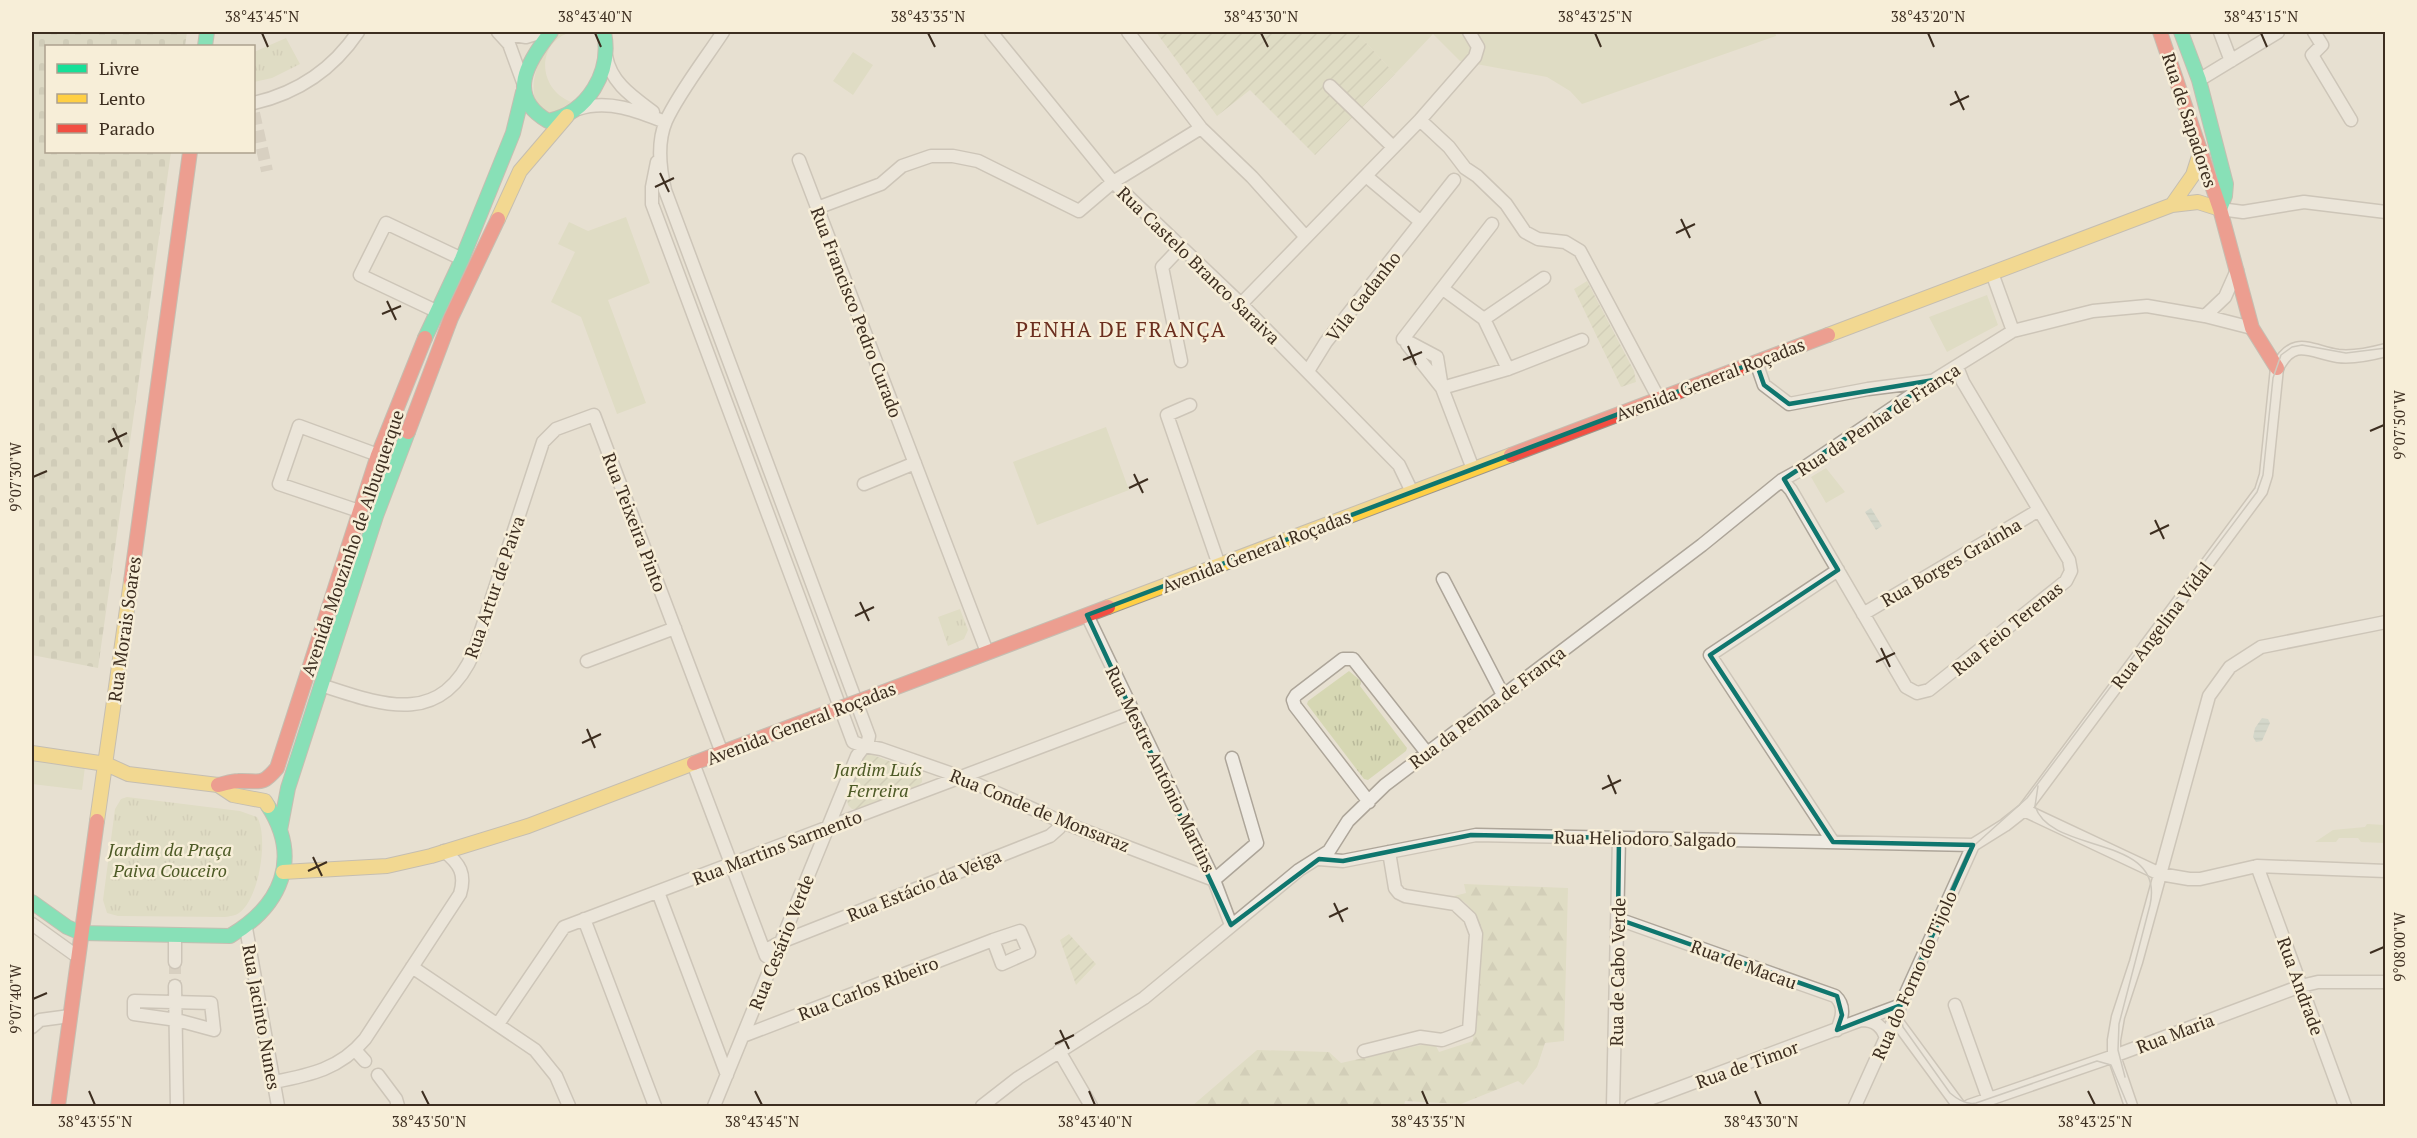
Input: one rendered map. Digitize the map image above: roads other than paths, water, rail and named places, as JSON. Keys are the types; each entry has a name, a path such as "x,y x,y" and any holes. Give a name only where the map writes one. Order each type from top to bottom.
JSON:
{"street":[{"path":"255,103 291,91 314,77 335,60 357,32"},
{"path":"499,32 526,37 542,32"},
{"path":"499,32 509,44 527,105 539,118 554,121 586,106 607,105 636,110 666,122"},
{"name":"Avenida Mouzinho de Albuquerque","path":"280,830 288,788 376,516 451,318 513,133 533,56 551,32"},
{"path":"604,32 608,66 620,86 666,122"},
{"path":"607,53 611,32"},
{"path":"661,148 661,175 665,190 869,736 864,746 853,742 652,204 651,187 666,122 723,32"},
{"name":"Rua Castelo Branco Saraiva","path":"991,32 1113,182 1241,304 1399,465 1412,492"},
{"path":"1128,32 1201,128 1251,177 1305,236"},
{"path":"1241,304 1420,120 1476,57 1478,47 1469,32"},
{"name":"Rua de Sapadores","path":"2160,32 2220,209 2252,328 2277,368"},
{"name":"Rua de Sapadores","path":"2181,32 2199,81 2226,184 2225,196 2220,209"},
{"path":"2220,32 2231,61"},
{"path":"2199,81 2278,32"},
{"path":"2314,32 2322,45 2312,55 2351,120"},
{"name":"Avenida Mouzinho de Albuquerque","path":"218,785 237,781 260,783 267,780 277,768 378,455 436,311 468,262 520,171 597,82 607,53"},
{"path":"1330,86 1393,147"},
{"path":"1420,120 1449,147 1465,168 1478,176 1506,204 1525,232 1538,239 1565,242 1580,250 1659,399"},
{"path":"817,208 881,184 902,166 931,156 953,156 978,161 1079,211 1113,182 1201,128"},
{"path":"2172,205 2191,183 2200,152"},
{"name":"Rua Morais Soares","path":"58,1107 190,153"},
{"name":"Rua Francisco Pedro Curado","path":"799,160 987,652"},
{"path":"1366,176 1420,222"},
{"name":"Vila Gadanho","path":"1308,371 1326,342 1454,180"},
{"name":"Avenida General Roçadas","path":"283,872 387,866 444,852 528,826 2172,205 2198,202 2220,209"},
{"path":"2220,209 2243,212 2304,202 2385,212"},
{"path":"451,318 360,275 386,223 468,262"},
{"path":"1473,469 1442,388 1403,339 1492,224"},
{"path":"1181,247 1162,267 1181,361"},
{"path":"2205,316 2225,297 2237,269"},
{"path":"1992,273 2013,331"},
{"path":"1484,319 1544,278"},
{"path":"1443,289 1484,319 1508,369"},
{"path":"688,302 704,296"},
{"name":"Rua da Penha de França","path":"982,1107 1018,1078 1144,998 1299,870 1329,852 1348,821 1385,785 1702,545 1782,480 2013,331 2093,311 2147,306 2205,316 2252,328"},
{"path":"1442,388 1508,369 1582,340"},
{"path":"2277,368 2283,356 2298,348 2340,356 2357,356 2385,350"},
{"path":"1756,362 1764,385 1789,404 1868,389 1934,380"},
{"path":"1957,367 1963,382 2040,510"},
{"name":"Rua Angelina Vidal","path":"1973,845 2024,810 2261,491 2266,475 2277,368"},
{"path":"1190,405 1167,415 1219,565"},
{"name":"Rua Teixeira Pinto","path":"594,415 722,753"},
{"name":"Rua Artur de Paiva","path":"321,685 380,704 401,706 432,699 458,680 474,652 543,442 556,429 594,415"},
{"path":"376,516 279,484 298,426 396,460"},
{"path":"864,484 915,463"},
{"path":"1782,480 1791,490 1863,614"},
{"path":"768,514 784,508"},
{"name":"Rua Feio Terenas","path":"1863,614 1906,687 1917,693 1929,690 2066,581 2071,571 2069,560 2040,510"},
{"name":"Rua Borges Graínha","path":"1863,614 2040,510"},
{"path":"1833,842 1710,655 1838,570"},
{"path":"1443,579 1503,695"},
{"name":"Rua Mestre António Martins","path":"1087,615 1214,880 1231,925"},
{"path":"2132,1107 2114,1056 2118,1017 2136,962 2205,707 2222,675 2240,659 2261,647 2385,622"},
{"path":"587,662 675,628"},
{"path":"1369,802 1293,703 1296,695 1343,659 1353,658 1426,753"},
{"path":"306,680 321,685"},
{"name":"Rua Martins Sarmento","path":"498,1024 561,930 584,919 1133,712"},
{"name":"Rua Conde de Monsaraz","path":"864,746 881,749 961,777 1062,822 1214,880"},
{"name":"Rua Cesário Verde","path":"714,1107 857,756 864,746"},
{"path":"32,753 106,764 128,774 218,785 232,795 265,801 280,830 284,846 283,872 278,889 267,908 246,928 230,936 81,933 67,927 32,902"},
{"path":"1214,880 1257,843 1232,758"},
{"path":"693,764 771,968"},
{"path":"2024,810 2160,873 2189,879 2200,879 2257,866 2385,871"},
{"name":"Rua Estácio da Veiga","path":"764,951 781,942 1050,836 1062,822"},
{"name":"Rua Heliodoro Salgado","path":"1319,859 1343,861 1476,835 1973,845"},
{"name":"Rua de Cabo Verde","path":"1613,1107 1619,838"},
{"name":"Rua do Forno do Tijolo","path":"1856,1107 1973,845"},
{"path":"274,1082 326,1070 355,1050 365,1039 457,900 462,887 462,872 460,866 444,852"},
{"path":"1364,1051 1420,1037 1442,1040 1469,1030 1476,934 1470,918 1455,904 1399,893 1395,888 1389,852"},
{"name":"Rua Andrade","path":"2257,866 2345,1107"},
{"path":"658,892 727,1075"},
{"path":"584,919 655,1107"},
{"name":"Rua de Macau","path":"1618,919 1835,996 1842,1005 1842,1015 1837,1030"},
{"path":"32,924 78,957"},
{"name":"Rua Jacinto Nunes","path":"246,928 278,1107"},
{"path":"175,936 175,962"},
{"name":"Rua Carlos Ribeiro","path":"743,1036 993,940"},
{"path":"412,967 526,1043 543,1058 556,1076 569,1107"},
{"name":"Rua Maria","path":"1969,1107 2301,986 2318,982 2385,982"},
{"path":"175,986 177,1107"},
{"path":"134,1001 211,1003 214,1030 177,1020 134,1014 134,1001"},
{"name":"Rua de Timor","path":"1631,1107 1901,1005"},
{"path":"1955,1005 1989,1100"},
{"path":"32,1027 40,1020 70,1016"},
{"path":"1895,1019 1959,1107"},
{"path":"1862,1020 1874,1022 1886,1039"},
{"path":"355,1050 365,1061"},
{"path":"1059,1051 1091,1107"},
{"path":"378,1075 396,1099 398,1107"}],"tunnel":[{"path":"255,117 267,171"},
{"path":"175,962 175,986"}],"tram line":[{"path":"2128,1106 2111,1065 2097,1061 1976,1103 1965,1103 1959,1100 1950,1093 1903,1027 1900,1011 1905,988 1968,851 2027,798 2257,492 2263,475 2273,378 2281,355 2292,347 2302,345 2346,353 2386,348"},
{"path":"2038,786 2035,806 2045,822 2062,832 2125,855 2141,866 2150,882 2150,905 2119,1024 2118,1050 2125,1077"}],"district":[{"name":"PENHA DE FRANÇA","path":"1121,329"}],"park label":[{"name":"Jardim Luís Ferreira","path":"878,779"},
{"name":"Jardim da Praça Paiva Couceiro","path":"170,859"}]}
